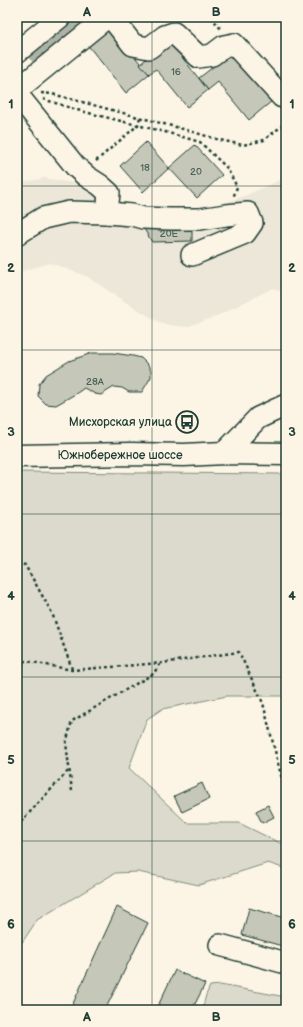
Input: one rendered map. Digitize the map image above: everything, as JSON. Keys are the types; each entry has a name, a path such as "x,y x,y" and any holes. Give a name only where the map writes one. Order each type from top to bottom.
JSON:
{"highway":[{"name":"Южнобережное шоссе","path":"17,456 131,454 184,455 223,461 286,454"},
{"name":"Южнобережное шоссе","path":"17,464 223,461 286,464"}],"street":[{"path":"17,52 60,17"},
{"path":"107,213 109,193 75,166 23,94 106,18 116,22 133,45 149,48 165,36 174,33 199,57 212,54 224,46 234,44 284,107"},
{"path":"17,235 43,218 70,212 107,213 132,215 143,218 170,219 200,219 248,213 252,224 245,233 192,255"},
{"path":"223,461 258,418 286,405"},
{"path":"220,945 286,963"}],"path":[{"path":"23,94 52,94 243,145 264,140 283,125 284,107"},
{"path":"23,94 77,110 200,142 227,168 237,187"},
{"path":"82,173 138,125 140,117"},
{"path":"17,563 25,565 52,613 72,670"},
{"path":"17,662 27,661 72,670 162,663 239,652 263,703 286,796"},
{"path":"72,791 66,743 72,721 153,674 162,663"},
{"path":"17,826 70,770"}],"shaded area":[{"path":"286,177 286,294 273,288 215,317 186,327 162,324 86,276 50,263 20,272 17,275 17,187 24,182 45,178 79,184 112,202 172,210 205,210 247,195"},
{"path":"17,472 286,474 286,696 227,696 162,709 147,719 129,768 187,823 239,823 280,843 286,844 286,869 268,863 199,885 138,872 115,873 37,920 17,950"},
{"path":"220,985 286,997 286,1010 202,1010 210,986"}],"building":[{"path":"109,25 149,74 126,93 86,43"},
{"path":"169,41 208,90 187,107 156,69 149,74 140,64"},
{"path":"232,52 272,101 249,120 218,82 208,90 199,78"},
{"path":"146,142 169,168 143,192 120,166"},
{"path":"195,145 222,175 197,198 169,168"},
{"path":"192,223 192,241 152,242 141,224"},
{"path":"92,353 113,353 141,358 148,365 151,371 151,377 142,392 129,392 122,388 114,387 101,395 95,394 84,388 56,405 46,404 38,396 39,384 46,375 69,361"},
{"path":"202,783 209,799 182,812 174,796"},
{"path":"268,805 274,817 262,823 256,811"},
{"path":"117,907 148,923 105,1010 70,1010"},
{"path":"249,908 286,918 286,947 242,935"},
{"path":"175,970 205,984 192,1010 156,1010"}],"waterway":[{"path":"40,51 77,17"}],"place":[{"name":"Мисхорская улица","path":"187,422"}]}
